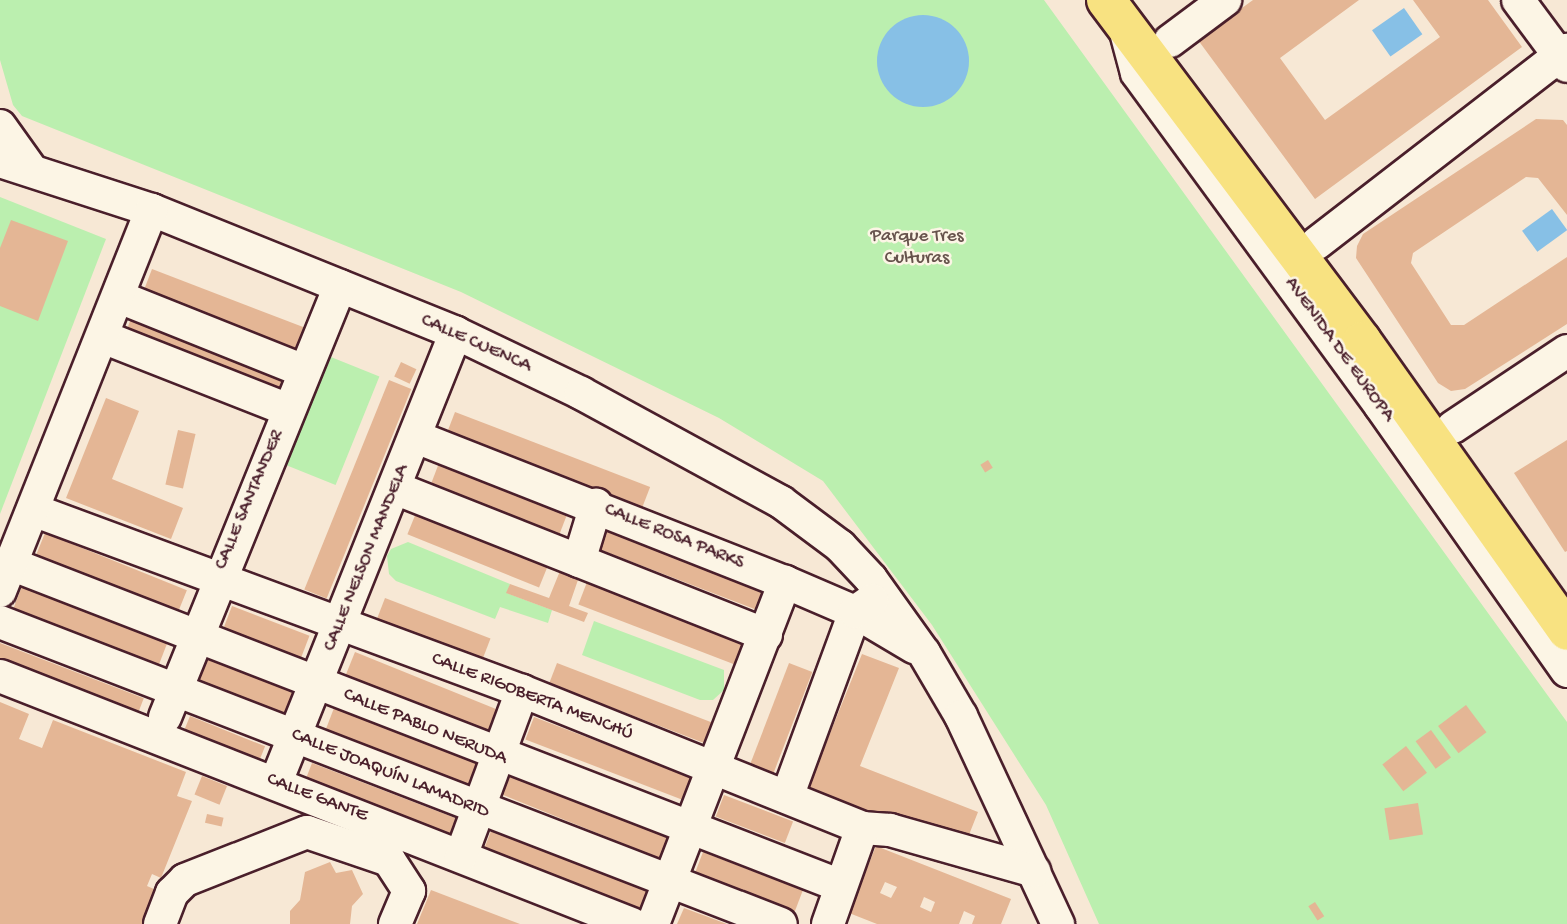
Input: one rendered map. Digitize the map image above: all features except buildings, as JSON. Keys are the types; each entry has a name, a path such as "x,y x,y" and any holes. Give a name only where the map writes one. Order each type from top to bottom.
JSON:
{"main road":[{"path":"1123,8 1170,41 1453,427 1567,590"},
{"name":"AVENIDA DE EUROPA","path":"1123,8 1567,631"}],"street":[{"path":"1170,41 1225,0"},
{"path":"1317,243 1564,58 1518,0"},
{"name":"AVENIDA DE EUROPA","path":"1123,8 1137,73 1372,394 1567,671"},
{"name":"CALLE CUENCA","path":"0,126 15,164 152,210 456,333 593,399 771,496 839,546 881,593"},
{"path":"6,578 152,210"},
{"name":"CALLE SANTANDER","path":"170,703 219,576 340,286"},
{"path":"119,297 304,371"},
{"name":"CALLE NELSON MANDELA","path":"276,782 456,333"},
{"path":"103,337 288,410"},
{"path":"1453,427 1567,351"},
{"name":"CALLE ROSA PARKS","path":"416,437 596,505 785,582 855,612 924,653"},
{"path":"395,488 766,635"},
{"path":"579,561 596,505"},
{"name":"CALLE RIGOBERTA MENCHÚ","path":"33,510 219,576 340,625 522,691 862,828 890,830 1034,871"},
{"name":"CALLE PABLO NERUDA","path":"6,578 196,636 499,756 841,886"},
{"path":"653,924 785,582"},
{"path":"787,797 855,612 881,593"},
{"name":"CALLE ROSA PARKS","path":"881,593 924,653 961,716 1058,924"},
{"name":"CALLE JOAQUÍN LAMADRID","path":"0,622 170,703 295,736 480,810 780,924"},
{"name":"CALLE GANTE","path":"0,676 461,856 573,913 632,924"},
{"path":"461,856 522,691"},
{"path":"828,924 862,828"},
{"path":"160,924 172,893 185,880 307,832 389,860 409,891 395,924"}],"green space":[{"name":"Parque Tres Culturas","path":"0,0 1044,0 1567,722 1567,924 1099,924 1046,805 932,625 823,481 719,418 461,292 22,116 13,105 0,60"},
{"path":"0,197 106,239 0,514"},
{"path":"321,353 379,377 336,485 277,461"},
{"path":"408,542 510,584 507,593 552,610 548,623 500,607 495,619 396,581 389,574 387,556 391,549"},
{"path":"594,621 724,670 724,690 713,700 700,700 582,655"}],"water":[{"path":"1404,8 1422,34 1390,57 1372,30"},
{"path":"923,15 940,19 955,29 965,44 969,61 965,78 955,93 940,103 923,107 906,103 891,93 881,78 877,61 881,44 891,29 906,19"},
{"path":"1552,209 1567,230 1537,252 1522,231"}]}
